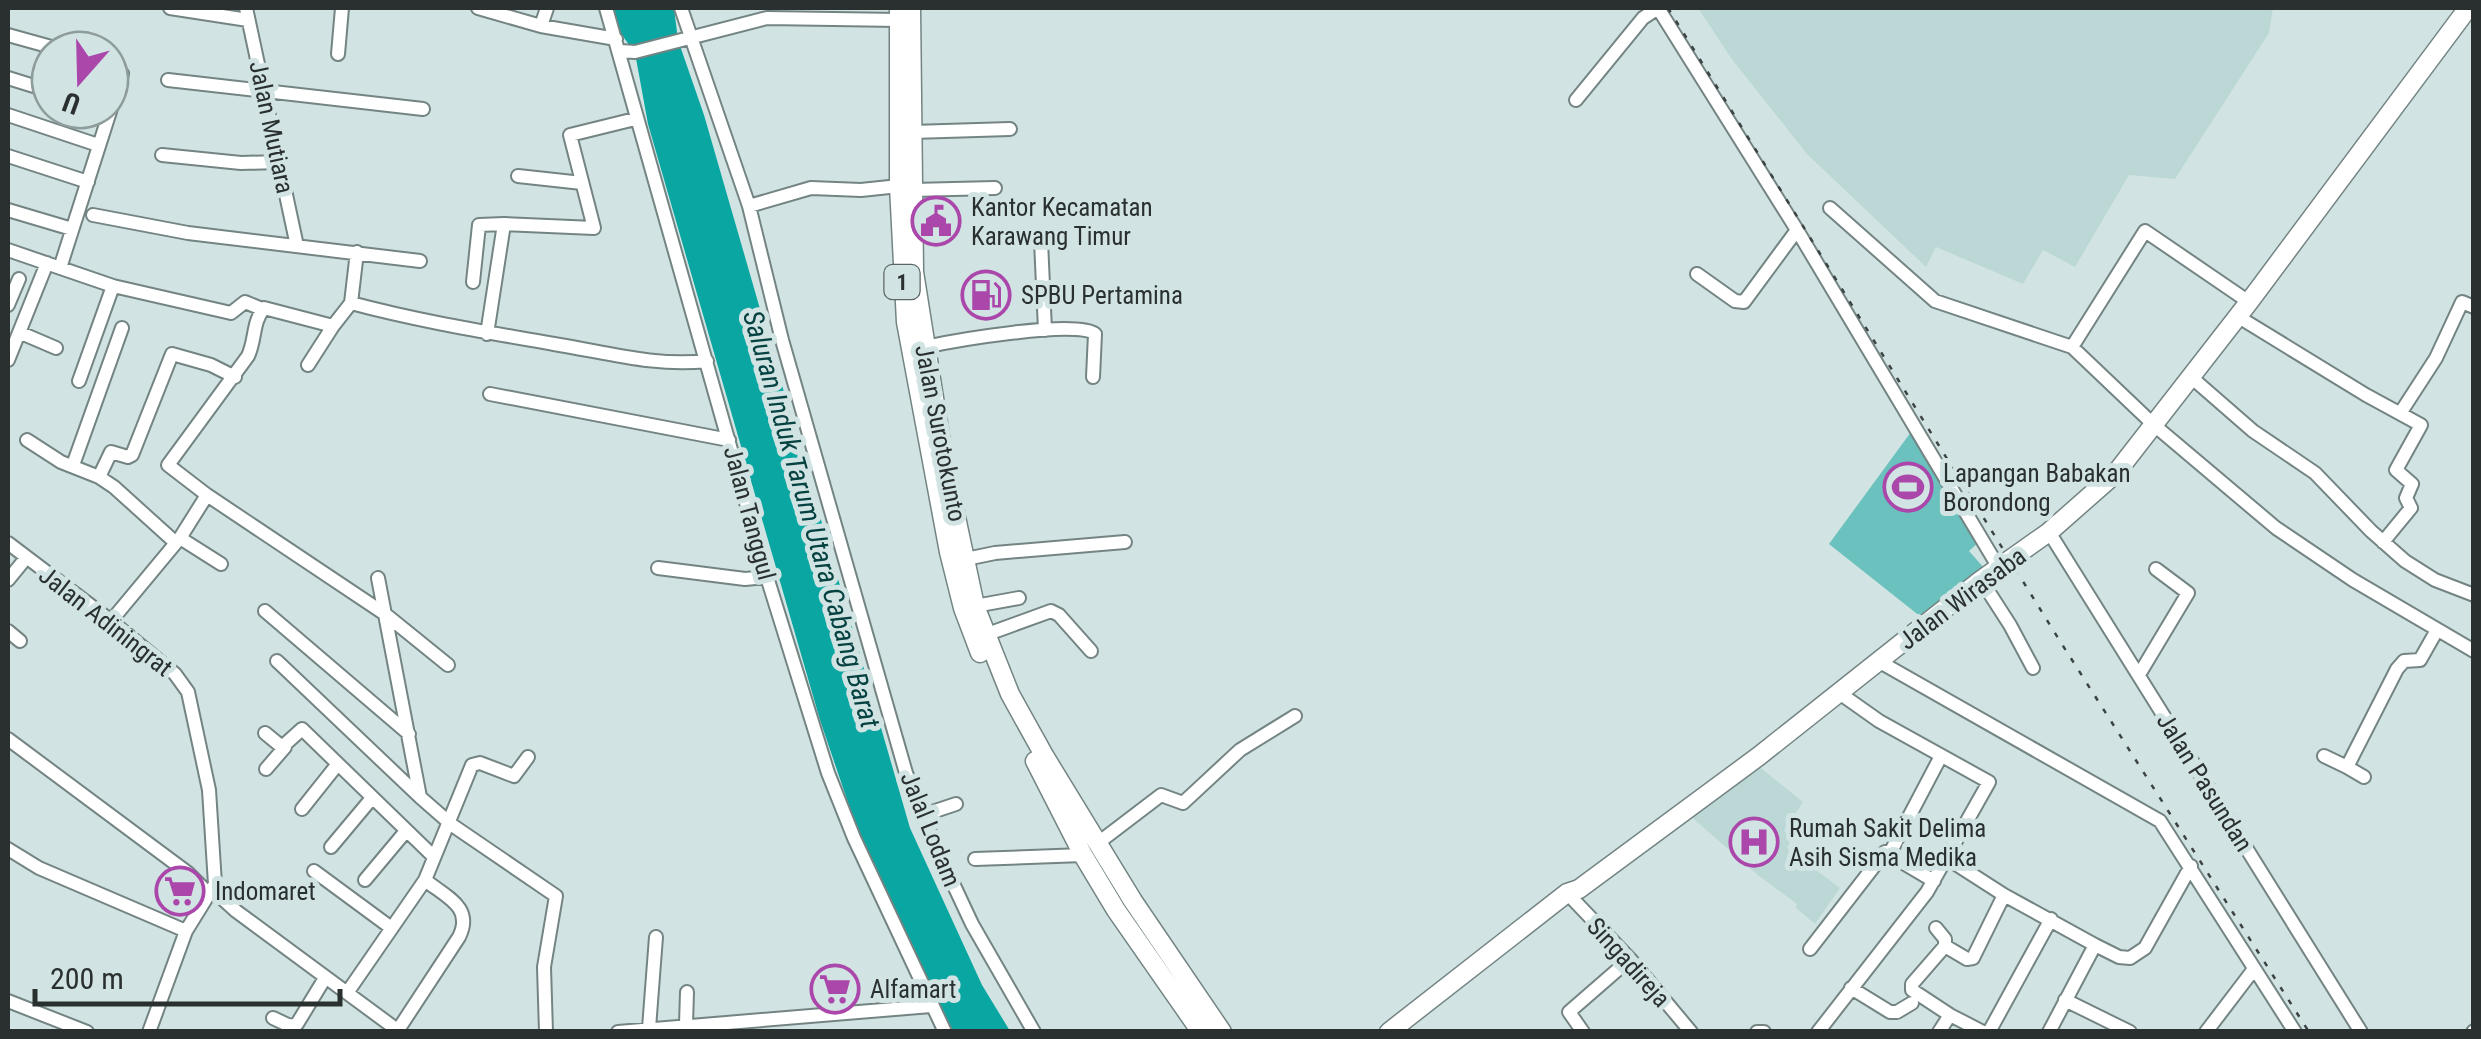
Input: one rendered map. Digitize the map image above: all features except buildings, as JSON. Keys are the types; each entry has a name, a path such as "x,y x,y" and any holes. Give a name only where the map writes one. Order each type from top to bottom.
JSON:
{"main road":[{"name":"Jalan Wirasaba","path":"1389,1032 1748,765 1981,580 2050,532 2116,473 2468,8"},
{"name":"Jalan Surotokunto","path":"903,12 912,132 906,164"},
{"name":"Jalan Surotokunto","path":"903,12 906,322 958,555"},
{"name":"Jalan Surotokunto","path":"906,188 927,403"},
{"name":"1","path":"958,555 1010,694 1090,849 1116,910 1201,1032"},
{"name":"1","path":"958,555 974,640 1001,700 1090,849 1133,901 1222,1032"},
{"name":"Jalan Wirasaba","path":"1409,1032 1573,894"}],"street":[{"path":"170,8 247,14"},
{"path":"338,54 342,8"},
{"path":"478,8 624,48 684,39 766,18 903,12"},
{"path":"541,26 547,8"},
{"name":"Jalan Tanggul","path":"606,8 624,48 636,119 767,577 828,773 944,1032"},
{"name":"Jalal Lodam","path":"681,8 684,39 749,206 782,340 906,773 972,924 1034,1032"},
{"path":"1576,100 1643,18 1658,8 1797,230 1999,568"},
{"name":"Jalan Mutiara","path":"247,14 297,246"},
{"path":"168,80 422,109"},
{"path":"8,115 98,145"},
{"path":"473,282 479,225 594,228 570,134 636,119"},
{"path":"912,132 1010,129"},
{"path":"8,360 72,229 103,130"},
{"path":"162,155 242,163 280,162"},
{"path":"8,156 88,182"},
{"path":"518,176 582,183"},
{"path":"749,206 811,188 994,188"},
{"path":"1830,208 1934,301 2072,347 2154,424 2276,528 2353,580 2474,651"},
{"path":"8,210 72,229"},
{"path":"93,215 188,233 420,261"},
{"path":"487,334 504,224"},
{"path":"1697,274 1735,301 1744,302 1797,230"},
{"path":"2072,347 2145,232 2243,309 2366,395 2422,426 2396,470 2412,484 2406,498 2411,508 2383,542"},
{"path":"1041,241 1045,330"},
{"path":"8,250 112,286 231,313 245,302 332,326"},
{"path":"308,366 351,302 357,252"},
{"path":"8,302 19,278"},
{"path":"79,381 112,286"},
{"path":"351,302 487,334 674,364 706,362"},
{"path":"2401,412 2436,358 2462,302 2474,307"},
{"path":"262,309 254,327 252,348 235,377 168,465 385,614 448,665"},
{"path":"73,465 122,328"},
{"path":"924,347 1084,328 1094,332 1093,377"},
{"path":"21,333 56,348"},
{"path":"99,477 110,452 132,455 172,354 211,365 235,377"},
{"path":"2192,376 2253,431 2315,473 2383,542 2435,580 2474,595"},
{"path":"490,394 730,440"},
{"path":"27,440 61,462 99,477 178,540 221,564"},
{"path":"111,621 178,540 207,495"},
{"name":"Jalan Pasundan","path":"2050,532 2361,1032"},
{"path":"958,555 1124,542"},
{"name":"Jalan Adiningrat","path":"8,544 176,674 188,692 208,790 216,877 210,892"},
{"path":"8,580 26,558"},
{"path":"658,568 745,580 767,577"},
{"path":"2140,673 2188,592 2156,570"},
{"path":"378,578 420,797"},
{"path":"1981,580 2033,668"},
{"path":"976,606 1019,598"},
{"path":"265,611 409,734"},
{"path":"985,635 1051,611 1059,614 1091,650"},
{"path":"2348,767 2397,669 2404,661 2420,660 2437,630"},
{"path":"8,631 20,641"},
{"path":"1887,656 1916,683 2153,816 2164,826 2291,1030"},
{"path":"277,662 447,821 555,894 544,966 546,1032"},
{"path":"1818,1032 1934,881 1989,782 1838,692"},
{"path":"975,859 1090,849 1161,795 1184,803 1240,750 1295,716"},
{"path":"266,768 302,729 433,856"},
{"path":"266,733 284,747"},
{"path":"8,739 399,1031 459,937 465,920 462,910 425,880"},
{"path":"1810,949 1879,856 1890,853 1941,756"},
{"path":"2324,756 2364,777"},
{"path":"346,993 425,880 474,763 514,776 528,757"},
{"path":"302,808 337,764"},
{"path":"331,847 372,798"},
{"path":"923,815 956,804"},
{"path":"365,880 406,830"},
{"path":"8,850 39,868 186,931"},
{"path":"1890,853 1934,881"},
{"path":"1948,859 2004,895 2120,957 2139,955 2191,866"},
{"path":"314,871 390,928"},
{"path":"149,1032 186,931 210,892"},
{"name":"Singadireja","path":"1573,894 1691,1032"},
{"path":"1945,946 1973,958 2004,895"},
{"path":"1936,928 1946,938 1945,946 1912,984 1912,990 1986,1032 2051,919"},
{"path":"649,1028 656,936"},
{"path":"2049,1032 2095,945"},
{"path":"1583,1032 1569,1012 1630,959"},
{"path":"2206,1032 2254,970"},
{"path":"273,1018 290,1026 296,1024 325,978"},
{"path":"1851,988 1890,1012 1912,1004"},
{"path":"686,1024 687,992"},
{"path":"2065,1000 2130,1032"},
{"path":"8,1001 86,1032"},
{"path":"618,1032 686,1024 811,1024 931,1006"},
{"path":"1940,1032 1950,1015"}],"shaded area":[{"path":"1698,8 2273,8 2269,33 2175,179 2129,175 2075,267 2043,250 2023,284 1936,247 1926,267 1807,154 1731,58"},
{"name":"Lapangan Babakan Borondong","path":"1911,432 1979,542 1969,551 1984,568 1921,617 1829,544"},
{"name":"Rumah Sakit Delima Asih Sisma Medika","path":"1756,764 1803,802 1784,831 1793,837 1787,848 1840,888 1815,924 1796,908 1797,904 1688,814"}],"water":[{"name":"Saluran Induk Tarum Utara Cabang Barat","path":"613,8 674,8 678,40 704,115 910,828 982,985 1010,1031 951,1031 858,832 820,720 648,124 635,53 619,31"}],"railway":[{"path":"1668,8 2058,638 2309,1032"}],"place":[{"name":"Kantor Kecamatan Karawang Timur","path":"936,221"},
{"name":"SPBU Pertamina","path":"986,295"},
{"name":"Lapangan Babakan Borondong","path":"1908,487"},
{"name":"Rumah Sakit Delima Asih Sisma Medika","path":"1754,842"},
{"name":"Indomaret","path":"180,891"},
{"name":"Alfamart","path":"835,989"}]}
